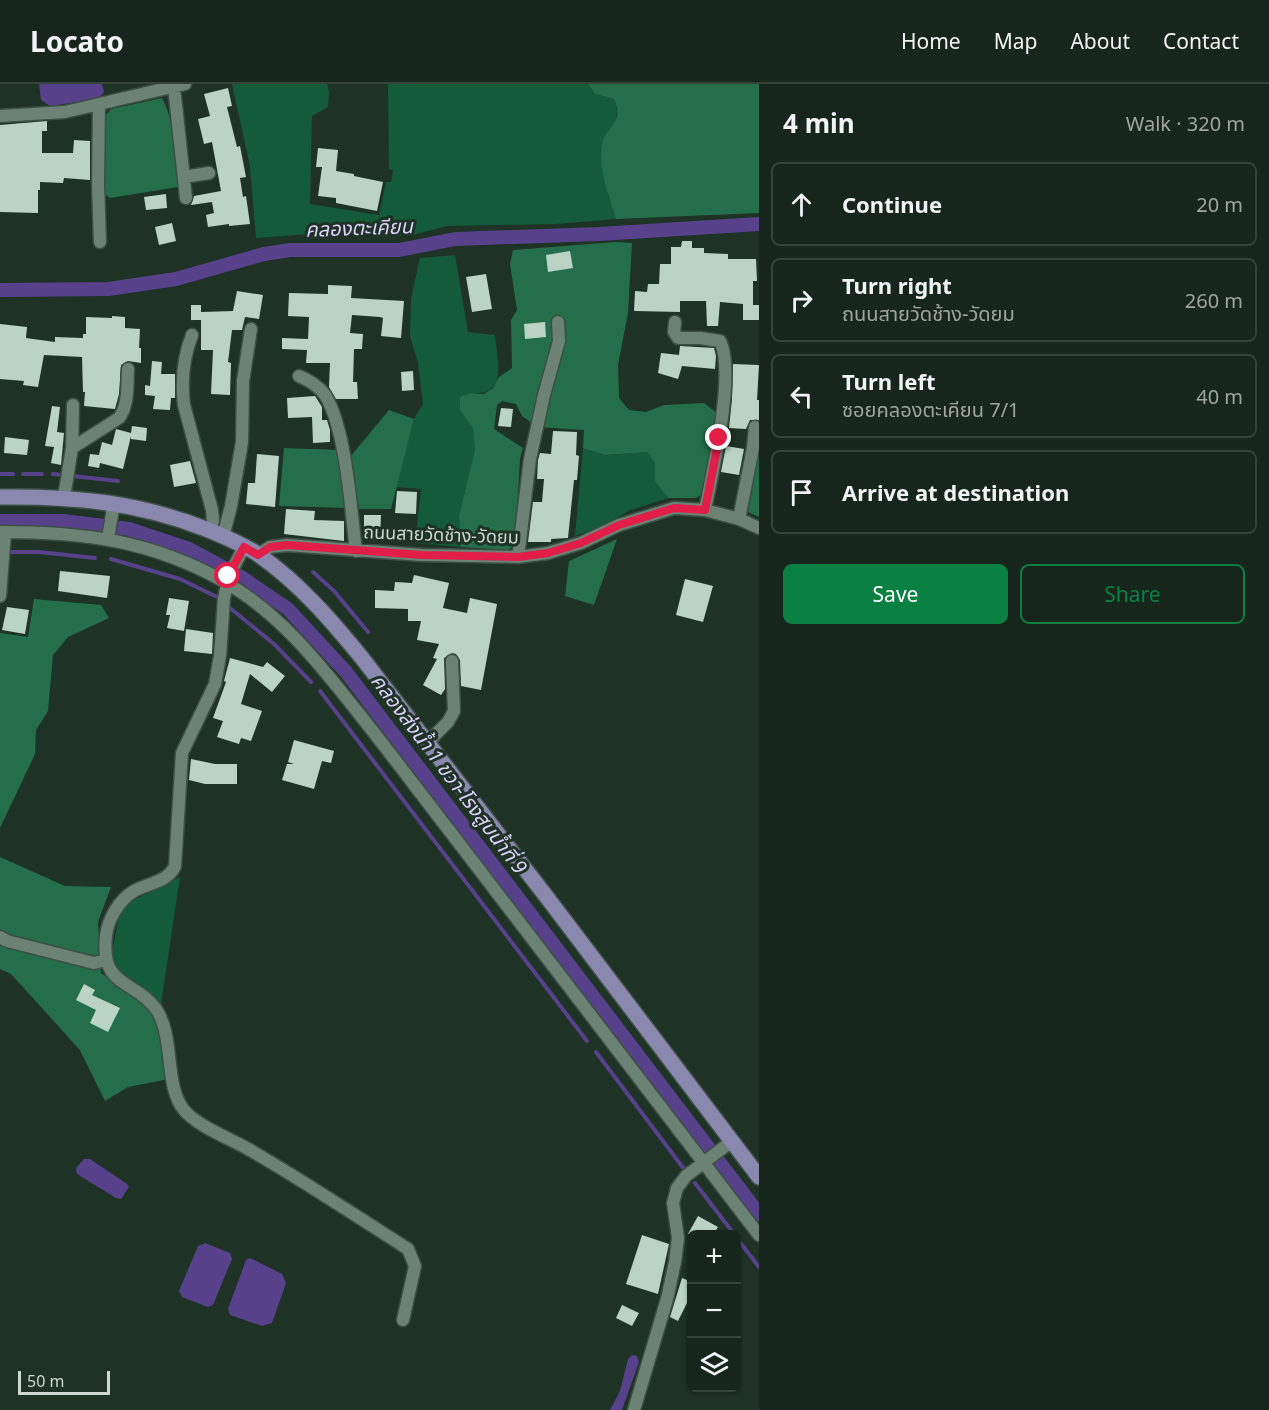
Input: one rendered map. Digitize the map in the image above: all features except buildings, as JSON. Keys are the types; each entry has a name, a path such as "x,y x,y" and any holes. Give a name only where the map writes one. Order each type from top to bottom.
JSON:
{"main road":[{"path":"0,497 64,497 113,509 135,507 171,516 217,534 287,578 335,624 427,743 726,1145 759,1177"}],"street":[{"path":"0,116 65,112 179,85 186,198"},
{"path":"99,105 100,242"},
{"path":"184,177 209,173"},
{"path":"518,557 530,459 559,341 558,322"},
{"path":"675,322 675,337 720,341 724,349 724,389 719,438 705,510"},
{"path":"217,534 231,506 242,442 243,381 251,329"},
{"path":"192,335 183,363 182,390 217,534"},
{"path":"72,448 119,418 123,413 128,369"},
{"path":"299,376 316,385 325,395 333,412 343,453 356,551"},
{"path":"64,497 72,448 73,405"},
{"path":"739,519 755,427"},
{"name":"ถนนสายวัดช้าง-วัดยม","path":"246,554 287,545 356,551 518,557 548,553 581,543 619,525 674,508 705,510 739,519 759,528"},
{"path":"108,534 113,509"},
{"path":"0,596 3,534 108,534 184,561 228,580 283,625 328,674 706,1160 759,1235"},
{"path":"246,554 228,580 215,684 186,740 182,753 176,866 172,873 134,891 119,905 112,915 106,936 106,960 112,975 152,1004 158,1012 168,1042 175,1088 184,1111 251,1150 408,1249 415,1266 403,1320"},
{"path":"427,743 448,722 454,711 452,661"},
{"path":"0,937 7,941 94,963 106,960"},
{"path":"634,1410 675,1262 678,1238 673,1203 677,1188 686,1176 726,1145"}],"green space":[{"path":"232,84 327,84 328,107 312,116 310,204 379,215 386,182 391,182 393,170 389,169 388,84 588,84 595,94 614,99 616,105 615,122 602,143 608,195 616,219 556,224 447,226 409,236 310,234 256,238 250,166"},
{"path":"588,84 759,84 759,213 616,219 605,183 601,154 604,139 616,119 617,107 614,99 595,94"},
{"path":"162,98 173,130 178,187 110,198 102,192 105,116 111,109"},
{"path":"616,242 632,243 628,313 618,365 619,398 629,410 646,412 664,405 704,403 717,413 715,439 703,494 696,498 668,498 655,481 655,463 647,452 605,455 583,448 584,430 538,427 522,416 516,404 502,401 497,405 494,429 523,448 520,459 515,545 508,550 461,547 459,516 475,449 473,429 460,410 460,397 471,393 484,394 493,388 499,377 512,368 511,320 517,310 510,264 513,250"},
{"path":"455,255 468,332 495,335 498,365 496,383 491,389 471,393 460,410 473,429 475,449 459,516 461,547 415,543 421,489 395,487 414,419 423,404 418,363 410,336 411,298 420,258"},
{"path":"389,410 414,419 391,509 359,509 350,457"},
{"path":"284,448 339,450 348,508 279,506"},
{"path":"583,448 605,455 647,452 655,463 656,481 668,498 631,510 597,528 575,536"},
{"path":"759,448 759,517 748,512"},
{"path":"617,539 594,605 565,596 569,561"},
{"path":"34,599 101,605 109,618 68,637 53,655 48,711 36,730 35,754 0,828 0,633 28,637"},
{"path":"0,857 65,886 111,887 98,922 101,973 150,1008 160,1027 169,1079 128,1087 105,1101 80,1050 11,974 0,969"},
{"path":"180,877 161,1004 118,973 112,952 119,917 130,902"}],"shaded area":[{"path":"39,84 102,84 104,92 98,99 50,106 41,100"},
{"path":"84,1159 90,1159 127,1184 129,1187 121,1199 77,1174 76,1168"},
{"path":"205,1243 230,1253 232,1259 213,1305 208,1307 182,1297 179,1291 198,1246"},
{"path":"250,1258 282,1274 286,1283 272,1323 262,1326 230,1315 228,1309 246,1260"},
{"path":"632,1355 637,1356 639,1362 622,1410 610,1410 620,1391 628,1359"}],"waterway":[{"name":"คลองตะเคียน","path":"0,290 108,289 176,279 264,254 290,250 399,250 455,239 599,234 759,224"},
{"path":"0,474 13,474"},
{"path":"23,474 42,474"},
{"path":"53,474 63,475"},
{"path":"73,476 118,481"},
{"name":"คลองส่งน้ำ 1 ขวา-โรงสูบน้ำที่ 9","path":"0,521 63,521 129,529 189,549 241,577 288,609 346,672 759,1214"},
{"path":"7,552 39,552 95,558"},
{"path":"111,559 180,579 217,597"},
{"path":"313,572 334,591 368,632"},
{"path":"230,608 274,644 311,682"},
{"path":"320,691 587,1041"},
{"path":"596,1052 684,1169"},
{"path":"695,1183 731,1230"},
{"path":"741,1244 759,1267"}],"route":[{"path":"228,576 244,547 258,555 270,547 287,545 422,555 518,557 548,553 581,543 619,525 674,508 705,510 719,438"}]}
